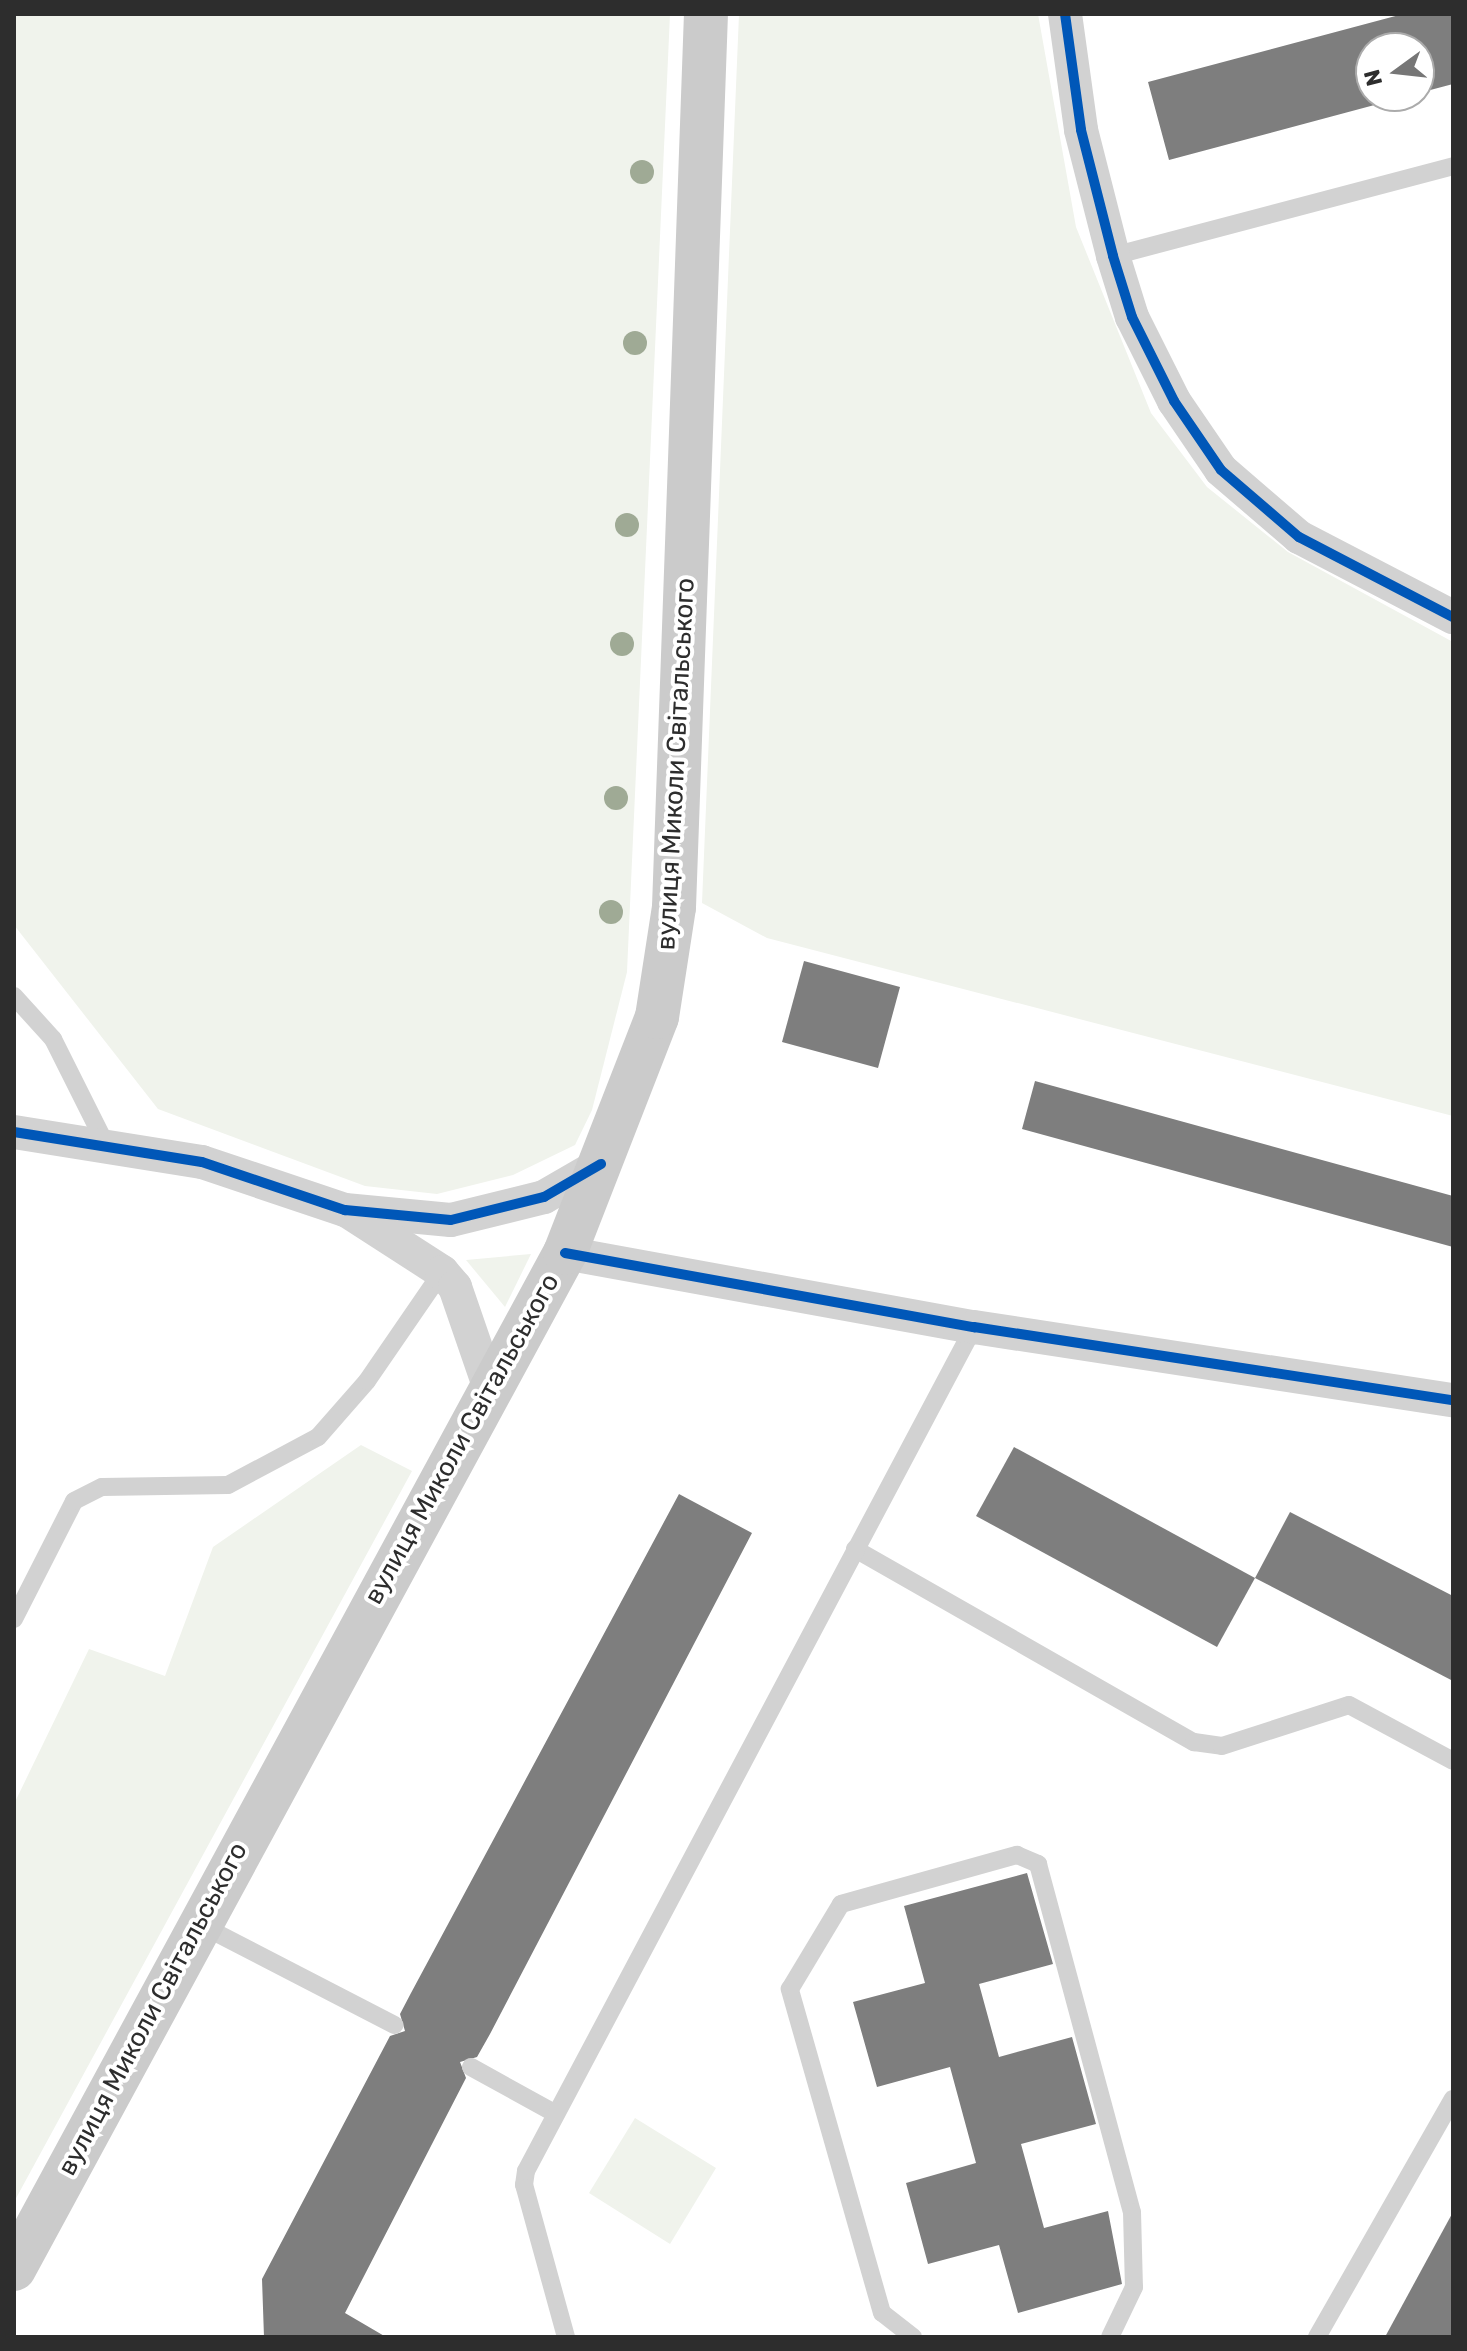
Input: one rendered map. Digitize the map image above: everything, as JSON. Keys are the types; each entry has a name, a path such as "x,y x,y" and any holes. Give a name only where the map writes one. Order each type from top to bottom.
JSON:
{"main road":[{"name":"вулиця Миколи Світальського","path":"14,2269 489,1386 565,1253 657,1017 674,907 706,14"}],"street":[{"path":"1065,14 1081,130 1113,256 1132,317 1174,401 1221,470 1299,537 1453,617"},
{"path":"14,1132 105,1143 202,1162 345,1210 451,1220 499,1212 544,1197 601,1164"},
{"path":"345,1210 442,1272 460,1300 489,1386"},
{"path":"565,1253 974,1327 1453,1400"}],"lane":[{"path":"1113,256 1453,166"},
{"path":"14,996 53,1039 105,1143"},
{"path":"14,1619 74,1501 102,1487 228,1485 318,1437 367,1381 442,1272"},
{"path":"566,2337 523,2178 974,1327"},
{"path":"855,1549 1194,1742 1222,1746 1349,1705 1453,1761"},
{"path":"913,2337 882,2313 790,1989 841,1904 1017,1855 1038,1864 1132,2212 1134,2287 1110,2337"},
{"path":"199,1924 395,2025"},
{"path":"471,2067 556,2114"},
{"path":"1317,2337 1453,2099"}],"shaded area":[{"path":"14,14 670,14 627,972 592,1110 575,1145 513,1175 437,1194 365,1186 158,1109 14,925"},
{"path":"739,14 1038,14 1076,227 1151,413 1207,487 1288,552 1453,642 1453,1116 767,938 702,903"},
{"path":"531,1254 505,1307 466,1260"},
{"path":"361,1445 412,1471 14,2202 14,1804 89,1649 165,1676 213,1547"},
{"path":"635,2118 716,2168 670,2244 589,2193"}],"building":[{"path":"1403,14 1453,14 1453,84 1435,89 1435,32 1355,32 1355,110 1169,160 1148,82"},
{"path":"804,961 900,987 878,1068 782,1042"},
{"path":"1035,1081 1453,1196 1453,1247 1022,1129"},
{"path":"1014,1447 1255,1578 1217,1647 976,1516"},
{"path":"679,1494 752,1533 490,2034 477,2057 460,2062 466,2078 345,2313 386,2337 264,2337 262,2279 390,2036 405,2031 400,2014"},
{"path":"1290,1512 1453,1596 1453,1681 1255,1578"},
{"path":"1027,1873 1053,1964 979,1984 999,2057 1072,2037 1096,2124 1021,2144 1044,2228 1108,2211 1122,2284 1018,2313 999,2245 928,2264 906,2183 976,2163 950,2067 877,2087 853,2002 925,1983 904,1906"},
{"path":"1453,2212 1453,2337 1385,2337"}],"cycle path":[{"path":"1065,14 1081,130 1113,256 1132,317 1174,401 1221,470 1299,537 1453,617"},
{"path":"14,1132 202,1162 345,1210 451,1220 544,1197 601,1164"},
{"path":"565,1253 974,1327 1453,1400"}]}
